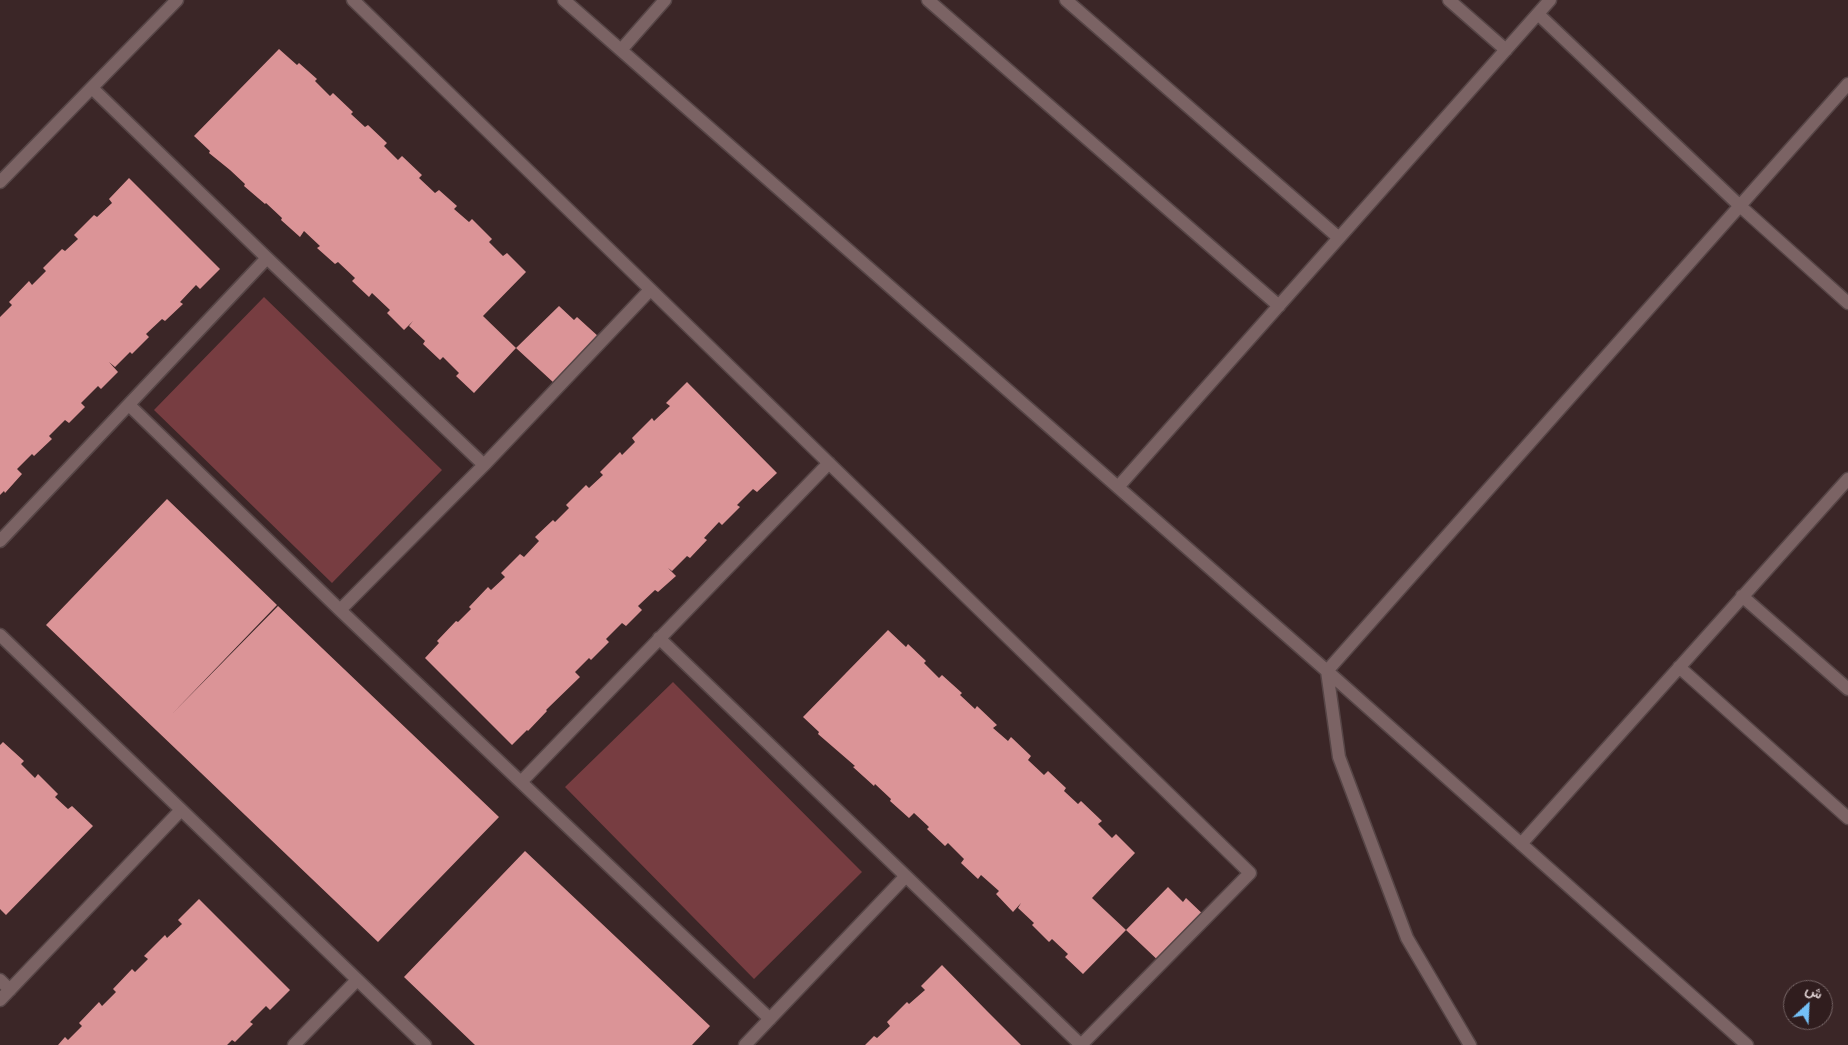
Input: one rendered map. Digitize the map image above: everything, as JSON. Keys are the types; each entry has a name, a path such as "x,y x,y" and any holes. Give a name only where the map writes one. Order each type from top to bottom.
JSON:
{"street":[{"path":"0,182 177,0"},
{"path":"353,0 1250,873 1081,1045 659,638"},
{"path":"564,0 1327,671 1747,1045"},
{"path":"622,50 665,0"},
{"path":"928,0 1279,306"},
{"path":"1066,0 1339,238"},
{"path":"1449,0 1506,50"},
{"path":"1118,487 1550,0"},
{"path":"1538,14 1740,206 1848,303"},
{"path":"1470,1045 1407,938 1338,756 1327,671 1848,84"},
{"path":"92,88 484,465"},
{"path":"0,541 267,258"},
{"path":"340,610 484,465 650,290"},
{"path":"129,405 340,610 770,1018"},
{"path":"521,782 829,463"},
{"path":"1521,844 1848,479"},
{"path":"1742,596 1848,689"},
{"path":"0,635 425,1045"},
{"path":"1680,667 1848,818"},
{"path":"0,1000 181,810"},
{"path":"745,1045 906,876"},
{"path":"0,980 10,990"},
{"path":"294,1045 357,980"}],"shaded area":[{"path":"264,297 442,470 332,583 154,410"},
{"path":"673,682 862,872 754,979 565,787"}],"building":[{"path":"279,49 317,79 315,81 330,96 333,93 353,112 351,114 365,127 368,125 387,143 384,146 398,160 402,156 422,175 419,178 435,193 439,190 457,206 454,209 469,222 472,219 492,239 489,242 503,256 507,253 526,272 483,316 516,348 474,393 456,376 459,373 443,357 440,360 423,344 425,341 409,326 413,321 404,330 387,313 390,310 372,293 369,297 352,281 355,278 338,262 335,264 317,248 320,246 304,231 300,237 266,203 244,186 245,184 209,153 210,151 194,136"},
{"path":"129,178 220,269 200,289 196,285 180,302 183,304 165,321 162,319 146,334 149,337 132,354 130,352 115,367 109,362 118,372 101,389 98,386 81,403 85,407 69,423 65,420 49,436 52,439 34,456 32,454 17,469 22,474 5,493 4,491 0,495 0,317 12,305 9,302 29,281 32,285 46,271 43,268 62,249 65,251 78,239 74,235 94,215 97,217 112,203 109,199"},
{"path":"559,306 574,320 577,317 599,337 554,383 516,348"},
{"path":"687,382 777,473 757,492 753,489 737,505 740,507 722,525 719,522 704,538 707,540 690,558 687,556 672,571 668,568 676,576 658,592 655,590 638,606 642,610 626,626 622,623 606,639 609,642 591,660 589,658 575,672 580,677 512,745 425,658 439,643 437,641 456,621 458,622 471,609 469,607 488,587 491,590 505,577 501,573 520,554 524,557 539,541 535,537 553,520 555,522 569,508 566,505 586,485 589,488 603,475 600,472 620,452 622,455 635,442 632,438 652,418 654,421 670,406 666,403"},
{"path":"167,499 277,605 171,715 278,606 499,817 378,942 46,625"},
{"path":"888,630 906,647 908,644 926,661 924,663 939,678 942,675 962,693 960,695 975,709 977,706 997,725 993,728 1008,741 1011,737 1031,756 1028,760 1044,775 1048,771 1066,788 1064,791 1078,804 1081,801 1102,821 1098,824 1112,838 1116,834 1135,853 1092,898 1126,930 1083,974 1065,957 1068,954 1052,939 1049,942 1032,925 1034,923 1018,908 1021,903 1013,912 996,894 999,891 981,875 978,879 961,863 964,859 948,843 945,846 914,813 909,818 875,784 874,786 853,767 855,766 818,734 819,732 803,717"},
{"path":"3,742 24,761 21,764 35,778 38,774 58,794 55,797 68,809 72,806 93,826 6,915 0,909 0,745"},
{"path":"525,851 710,1026 692,1045 475,1045 404,977"},
{"path":"1168,887 1183,902 1186,898 1208,919 1163,965 1126,930"},
{"path":"199,899 290,990 270,1010 266,1006 250,1022 253,1024 235,1042 232,1040 227,1045 58,1045 65,1037 68,1040 82,1026 79,1023 99,1002 102,1006 116,992 113,989 132,969 135,972 148,959 144,956 165,935 167,938 182,924 178,920"},
{"path":"942,965 1021,1045 865,1045 874,1036 877,1038 890,1026 887,1022 907,1002 909,1004 925,990 921,986"}]}
